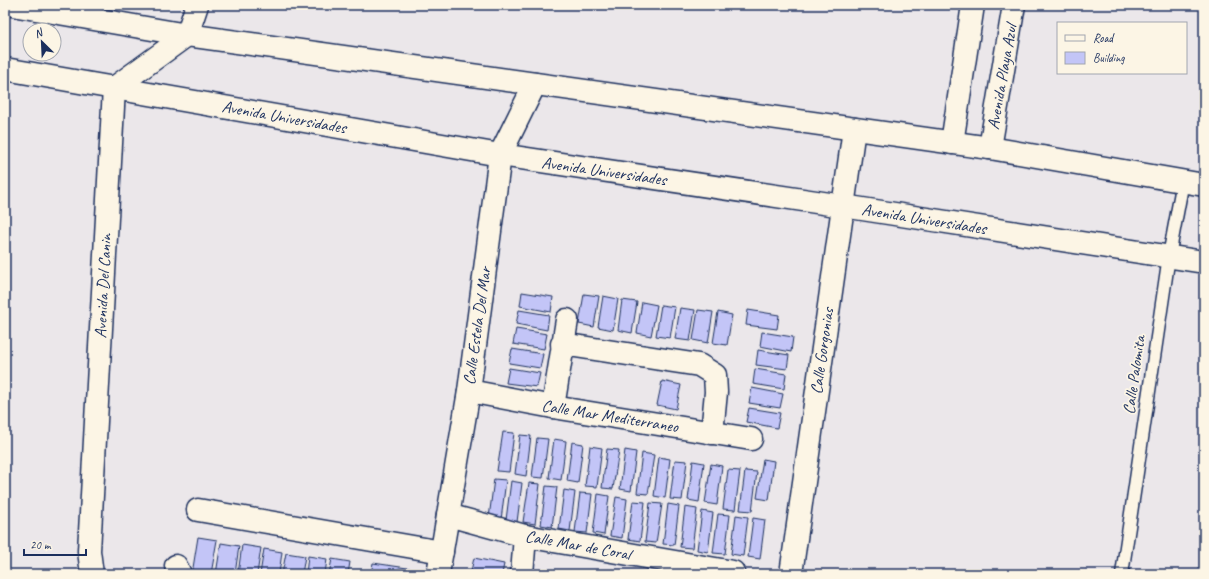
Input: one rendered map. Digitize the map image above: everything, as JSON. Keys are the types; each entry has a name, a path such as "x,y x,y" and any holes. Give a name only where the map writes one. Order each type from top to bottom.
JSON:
{"street":[{"path":"12,5 187,35 990,148 1194,183"},
{"path":"114,88 187,35 197,5"},
{"path":"952,143 973,5"},
{"name":"Avenida Playa Azul","path":"990,148 1014,5"},
{"name":"Avenida Universidades","path":"5,69 500,155 1204,262"},
{"name":"Calle Estela Del Mar","path":"438,574 469,391 500,155 535,84"},
{"name":"Avenida Del Canin","path":"92,574 89,551 114,88"},
{"name":"Calle Gorgonias","path":"791,574 854,129"},
{"path":"553,407 567,320"},
{"path":"562,344 698,365 715,376 716,392 712,432"},
{"name":"Calle Mar Mediterraneo","path":"469,391 553,407 751,439"},
{"path":"198,510 442,552"},
{"name":"Calle Mar de Coral","path":"448,515 525,536 694,569 733,572"},
{"path":"522,574 525,536"}],"lane":[{"name":"Calle Palomita","path":"1122,574 1169,256 1194,183"}],"building":[{"path":"522,292 553,297 551,312 520,306"},
{"path":"584,294 599,296 594,327 579,324"},
{"path":"603,296 618,299 613,330 598,327"},
{"path":"622,300 637,302 632,333 618,330"},
{"path":"642,302 657,305 651,336 637,333"},
{"path":"661,305 675,307 670,338 656,336"},
{"path":"680,308 695,310 690,341 675,339"},
{"path":"519,310 549,315 547,330 516,324"},
{"path":"698,310 713,312 708,343 693,340"},
{"path":"748,310 779,315 777,329 746,325"},
{"path":"718,312 732,315 727,345 713,343"},
{"path":"516,329 547,334 544,349 513,344"},
{"path":"762,332 793,337 791,352 760,346"},
{"path":"512,349 543,354 540,368 509,363"},
{"path":"758,350 789,355 787,369 756,365"},
{"path":"509,368 540,373 537,387 506,383"},
{"path":"755,369 786,374 784,389 753,384"},
{"path":"662,381 681,385 676,409 657,405"},
{"path":"752,388 783,394 780,408 749,403"},
{"path":"749,408 780,413 777,428 746,422"},
{"path":"503,432 514,433 509,472 497,471"},
{"path":"520,435 531,436 526,476 515,474"},
{"path":"537,438 548,439 543,478 532,477"},
{"path":"554,439 566,441 561,480 549,478"},
{"path":"572,442 583,444 578,483 567,481"},
{"path":"590,446 602,448 597,487 585,486"},
{"path":"607,449 619,450 613,489 602,488"},
{"path":"625,450 636,452 631,491 620,489"},
{"path":"642,453 654,455 648,494 637,493"},
{"path":"659,457 670,459 665,498 654,496"},
{"path":"763,459 774,461 769,500 757,498"},
{"path":"675,460 687,461 682,500 670,499"},
{"path":"693,461 704,463 699,502 688,500"},
{"path":"711,464 722,466 717,505 705,503"},
{"path":"728,470 740,471 735,510 723,509"},
{"path":"745,471 757,472 752,511 740,510"},
{"path":"494,479 506,480 501,520 489,518"},
{"path":"511,481 522,483 517,522 506,520"},
{"path":"529,483 540,484 535,524 523,522"},
{"path":"546,486 557,487 552,527 541,525"},
{"path":"564,490 575,492 570,531 559,529"},
{"path":"580,493 592,494 587,533 575,532"},
{"path":"598,494 609,496 604,535 593,533"},
{"path":"616,497 627,499 622,538 610,536"},
{"path":"633,501 645,502 640,541 628,539"},
{"path":"650,503 662,504 656,543 645,542"},
{"path":"668,504 679,506 674,545 663,544"},
{"path":"685,507 697,509 692,548 680,547"},
{"path":"702,511 713,513 708,552 697,550"},
{"path":"718,514 730,515 725,554 713,553"},
{"path":"736,515 748,517 743,556 731,554"},
{"path":"753,518 765,520 760,559 748,557"},
{"path":"198,537 217,540 211,574 192,574"},
{"path":"221,543 239,546 235,574 216,574"},
{"path":"242,545 261,548 257,574 238,574"},
{"path":"264,549 282,552 279,574 260,574"},
{"path":"286,553 305,556 302,574 282,574"},
{"path":"308,556 327,559 325,574 306,574"},
{"path":"474,558 504,564 502,574 487,574 471,571"},
{"path":"332,559 350,562 348,574 329,574"},
{"path":"373,563 414,569 413,574 371,574"}]}
